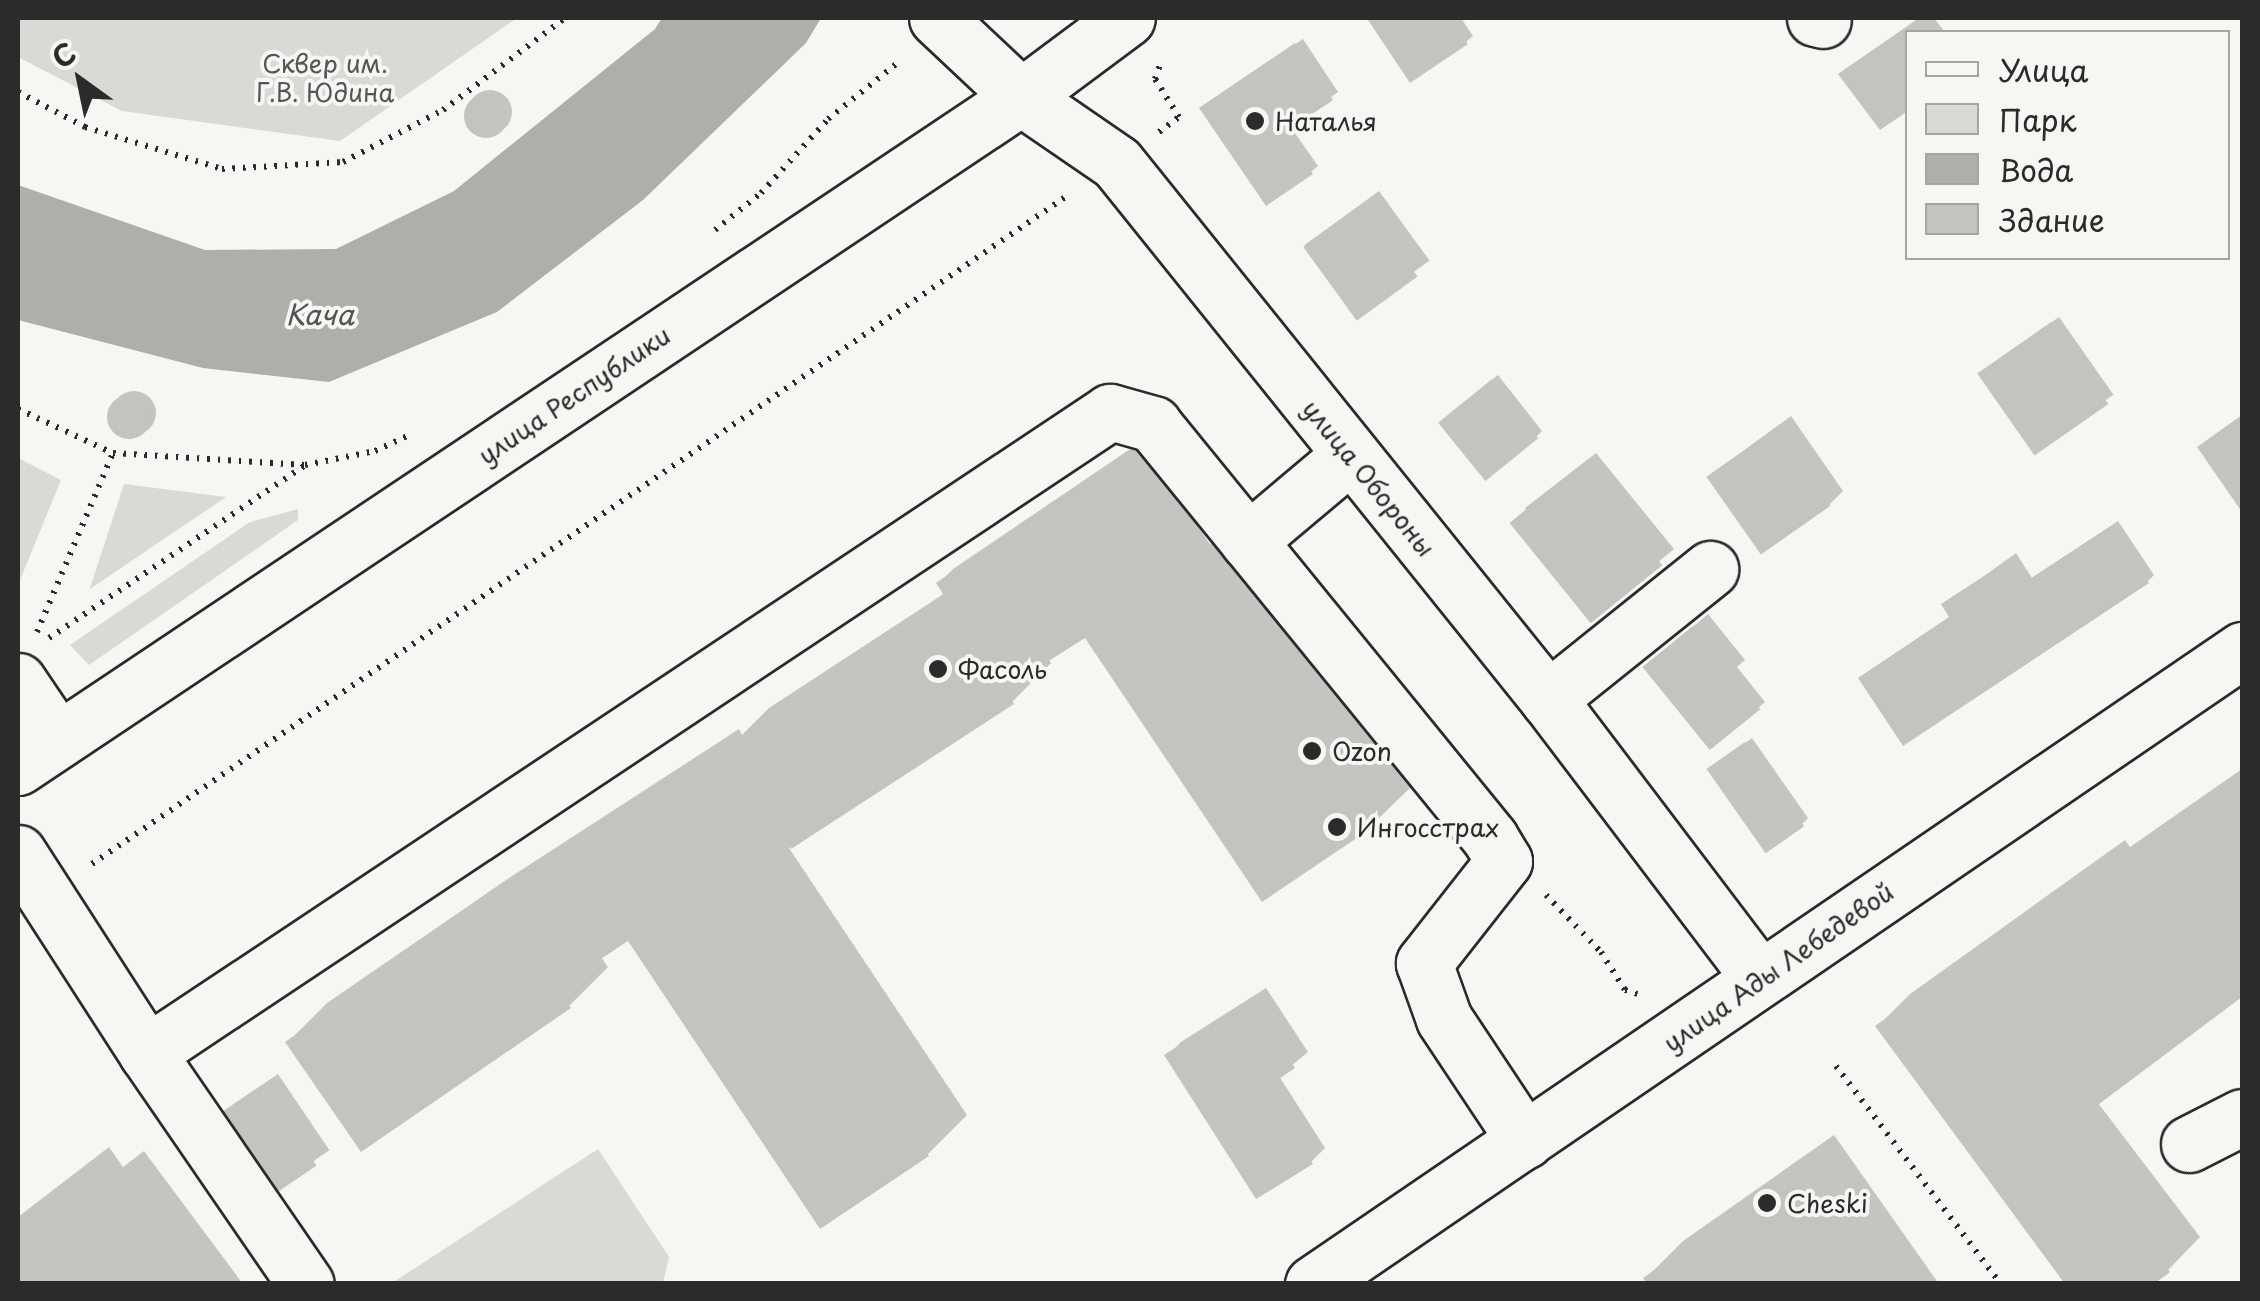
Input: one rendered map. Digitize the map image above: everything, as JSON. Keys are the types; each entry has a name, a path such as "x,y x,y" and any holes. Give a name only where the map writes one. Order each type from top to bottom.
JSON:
{"main road":[{"name":"улица Обороны","path":"937,18 1021,96 1118,163 1548,698 1760,978"},
{"name":"улица Республики","path":"38,754 1021,96 1145,36"},
{"path":"147,1052 1110,412 1154,424 1504,861 1424,964 1444,1019 1524,1141"},
{"path":"1248,541 1350,455"},
{"path":"1548,698 1710,569"},
{"name":"улица Ады Лебедевой","path":"1313,1284 2242,650"},
{"path":"33,652 38,754"},
{"path":"30,871 147,1052 306,1284"},
{"path":"2189,1144 2242,1118"}],"path":[{"path":"18,92 85,127 222,169 343,162 444,110 566,18"},
{"path":"1145,36 1154,79 1178,117 1154,136"},
{"path":"828,119 902,58"},
{"path":"30,871 83,870 1064,198"},
{"path":"18,409 113,453 305,466 384,448"},
{"path":"33,652 113,453"},
{"path":"33,652 305,466"},
{"path":"1602,952 1624,990"},
{"path":"1836,1066 2001,1284"}],"green space":[{"name":"Сквер им. Г.В. Юдина","path":"18,18 517,18 340,141 122,111 18,57"},
{"path":"18,458 61,480 18,585"},
{"path":"124,484 226,497 90,589 90,588"},
{"path":"298,509 298,520 89,665 70,645 250,522"},
{"path":"598,1149 669,1257 663,1283 392,1283"}],"water":[{"name":"Кача","path":"662,18 821,18 806,43 643,200 497,312 329,382 203,368 18,320 18,185 205,250 336,249 454,191 655,29"}],"building":[{"path":"1450,18 1468,44 1410,83 1368,20"},
{"path":"1919,18 1933,30 1905,30 1905,113 1880,130 1838,74"},
{"name":"Наталья","path":"1295,43 1333,100 1284,133 1313,174 1266,206 1199,108"},
{"path":"486,94 501,101 508,116 501,131 486,138 471,131 464,116 471,101"},
{"path":"1364,203 1417,277 1357,321 1303,247"},
{"path":"2051,322 2108,404 2035,456 1977,374"},
{"path":"1491,380 1538,438 1485,481 1438,423"},
{"path":"129,395 144,402 151,417 144,432 129,439 114,432 107,417 114,402"},
{"path":"2242,415 2242,512 2197,447"},
{"path":"1776,428 1830,506 1761,555 1706,477"},
{"path":"1125,455 1376,825 1262,902 1085,638 1004,689 1014,704 791,849 787,838 737,868 929,1156 820,1229 628,941 557,988 571,1008 361,1152 285,1042 496,898 492,892 948,602 936,583"},
{"path":"1581,465 1662,565 1591,623 1510,523"},
{"path":"2111,526 2149,583 1903,746 1858,678 1949,617 1941,604 2001,565 2016,588"},
{"path":"1693,626 1760,709 1710,750 1642,667"},
{"path":"1745,742 1804,826 1766,853 1706,769"},
{"path":"2242,774 2242,997 2063,1131 2170,1272 2154,1284 2065,1284 1875,1026 2092,871 2095,876"},
{"path":"1251,1000 1295,1068 1264,1089 1313,1164 1256,1199 1164,1055"},
{"path":"263,1086 317,1166 267,1199 213,1120"},
{"path":"1796,1170 1876,1284 1647,1284 1643,1278"},
{"path":"70,1182 84,1202 106,1186 179,1284 18,1284 18,1223"}],"place":[{"name":"Наталья","path":"1255,121"},
{"name":"Фасоль","path":"938,669"},
{"name":"Ozon","path":"1312,751"},
{"name":"Ингосстрах","path":"1337,827"},
{"name":"Cheski","path":"1767,1203"}]}
